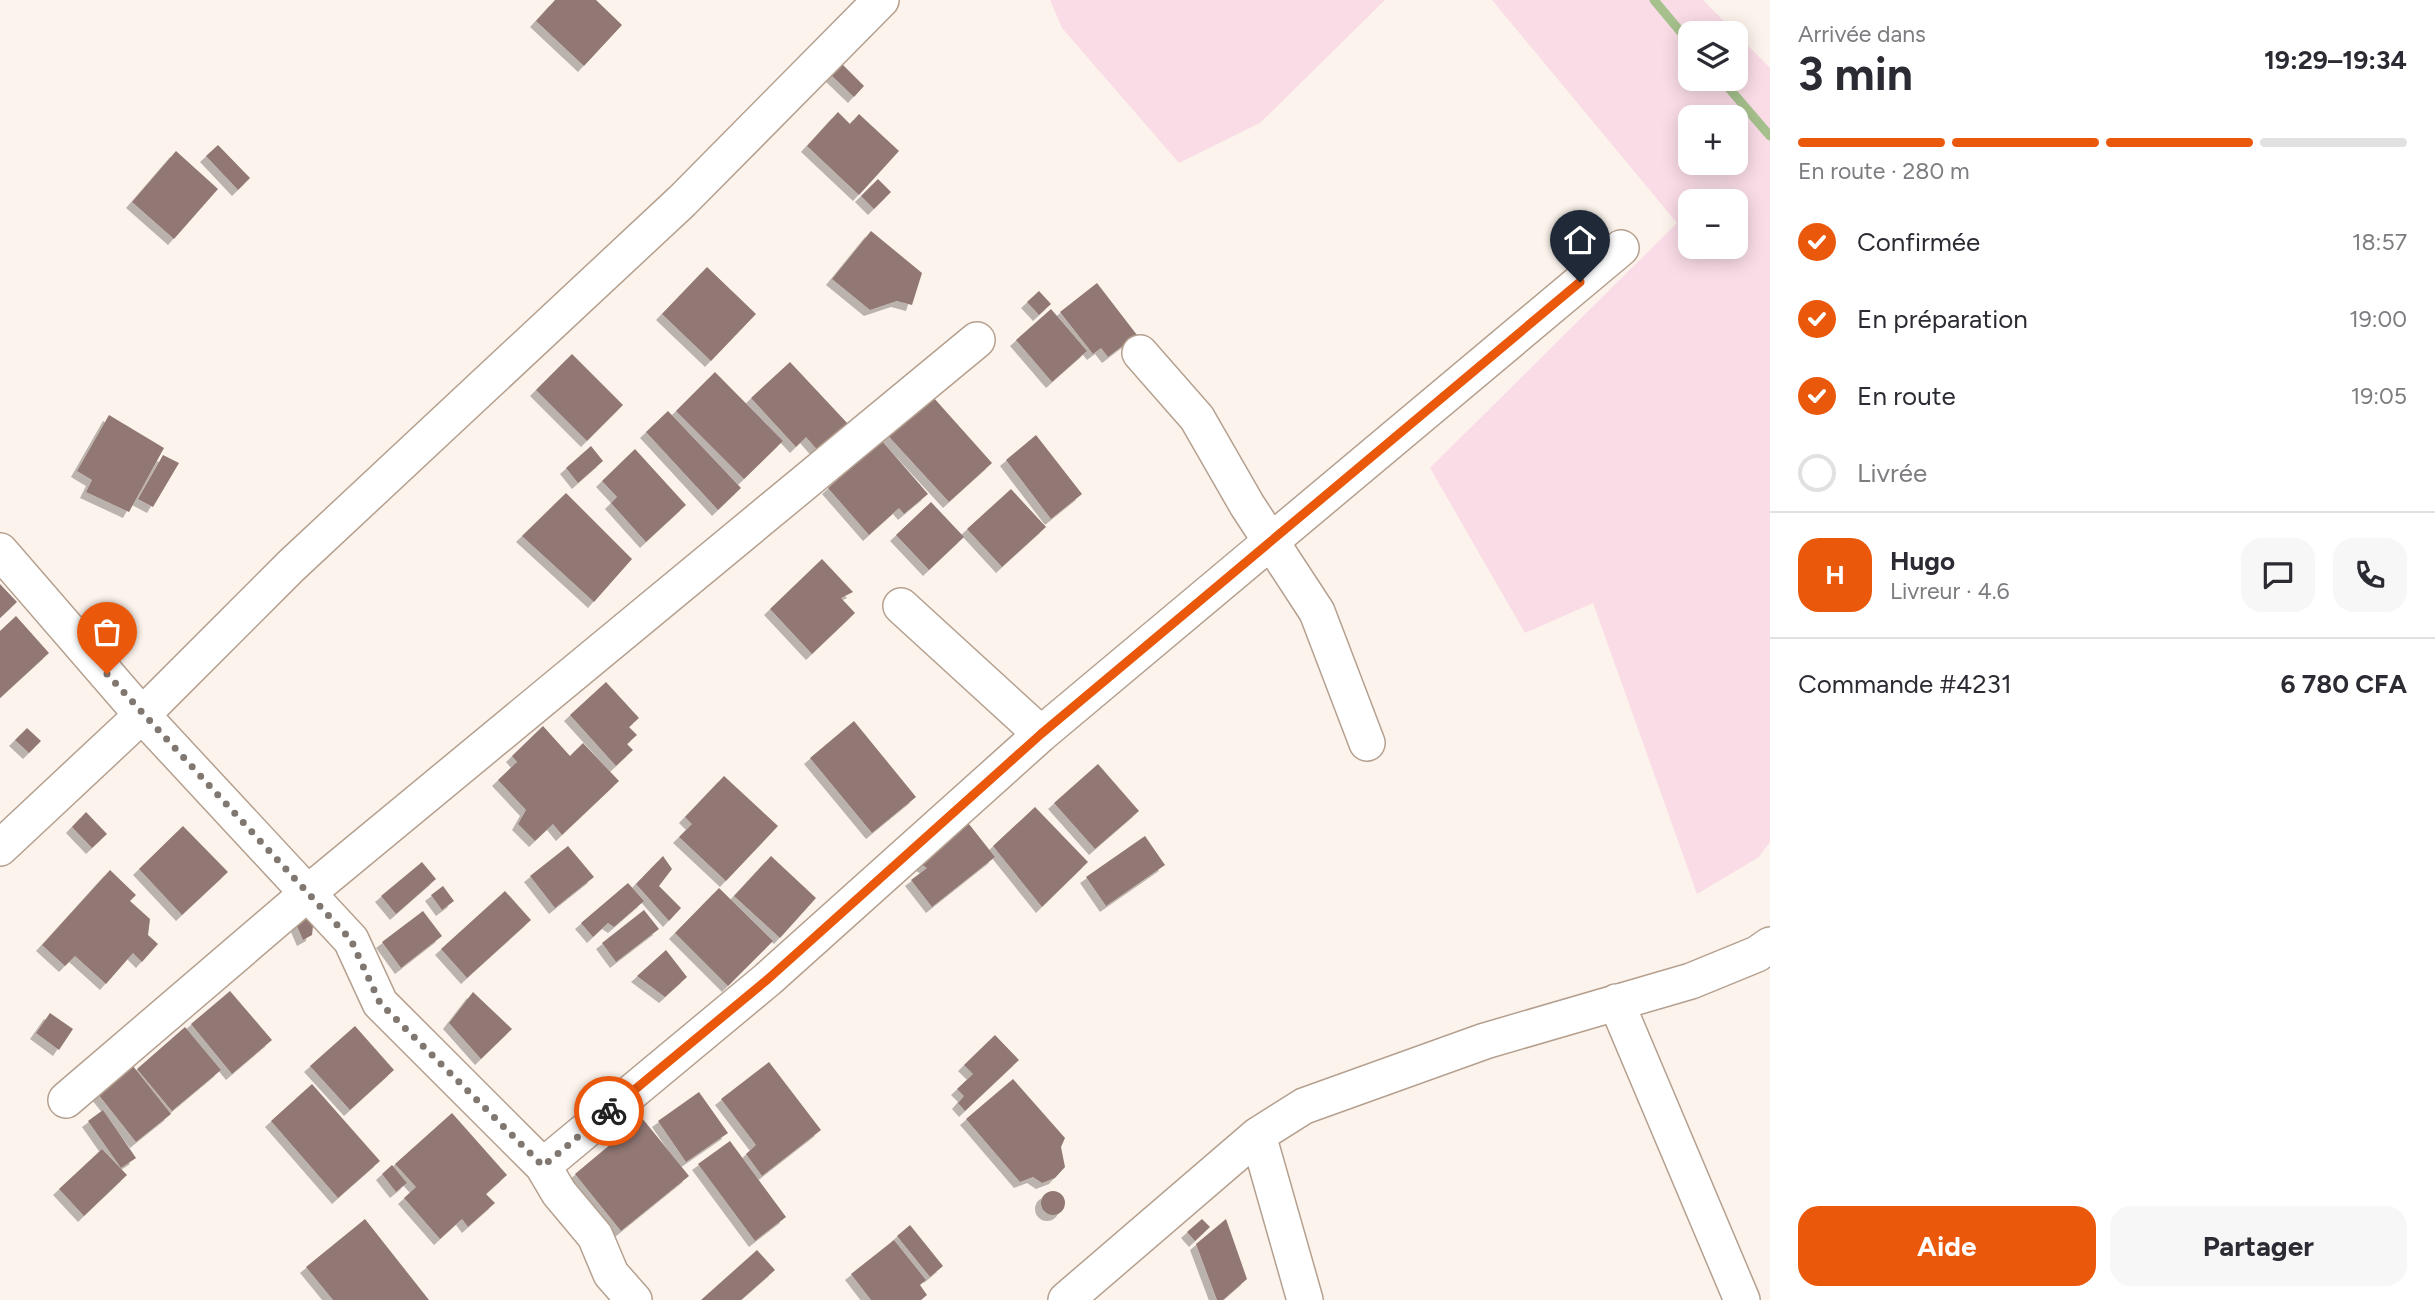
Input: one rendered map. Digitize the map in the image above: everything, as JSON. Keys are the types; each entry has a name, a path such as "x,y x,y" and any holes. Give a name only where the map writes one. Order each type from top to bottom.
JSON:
{"street":[{"path":"0,848 142,715 291,566 682,201 881,0"},
{"path":"543,1166 768,979 1041,734 1621,248"},
{"path":"66,1100 309,892 977,340"},
{"path":"1140,353 1197,418 1317,612 1367,743"},
{"path":"0,551 142,715 351,940 380,1003 543,1166 559,1193 595,1236 611,1273 634,1300"},
{"path":"901,606 1041,734"},
{"path":"1066,1300 1258,1135 1304,1106 1485,1041 1691,981 1757,954 1770,945"},
{"path":"1616,1002 1742,1300"},
{"path":"1258,1135 1305,1300"}],"shaded area":[{"path":"1050,0 1385,0 1260,123 1179,163 1062,28"},
{"path":"1492,0 1703,0 1724,21 1678,21 1678,91 1748,91 1748,45 1770,68 1770,842 1759,857 1697,894 1593,603 1525,633 1430,468 1677,223"}],"building":[{"path":"555,0 596,0 622,25 584,66 536,21"},
{"path":"842,64 864,86 854,97 831,75"},
{"path":"838,112 850,124 859,114 899,151 859,195 807,146"},
{"path":"218,145 250,178 238,190 206,156"},
{"path":"176,151 218,189 174,239 132,202"},
{"path":"878,179 891,192 874,209 861,196"},
{"path":"871,231 922,273 912,305 897,301 870,310 832,279"},
{"path":"707,267 756,314 711,361 662,314"},
{"path":"1097,283 1137,335 1108,357 1101,348 1093,354 1060,312"},
{"path":"1039,291 1051,304 1039,315 1027,302"},
{"path":"1051,309 1087,351 1052,382 1016,340"},
{"path":"572,354 623,405 587,441 536,390"},
{"path":"790,362 849,425 820,453 806,437 796,447 751,398"},
{"path":"715,372 783,441 744,479 676,411"},
{"path":"925,388 992,463 949,502 881,428"},
{"path":"668,411 741,488 718,510 646,432"},
{"path":"109,415 164,448 129,512 86,492 92,480 77,471"},
{"path":"1036,435 1082,494 1051,519 1006,460"},
{"path":"882,441 928,494 904,514 899,508 869,535 828,488"},
{"path":"591,446 603,461 578,483 566,468"},
{"path":"635,449 686,505 646,542 611,503 617,497 602,481"},
{"path":"163,455 179,463 153,507 138,499"},
{"path":"1011,489 1046,527 1002,567 967,529"},
{"path":"566,493 632,559 594,602 522,536"},
{"path":"931,502 964,537 929,570 896,535"},
{"path":"822,559 853,592 841,598 855,613 812,654 770,609"},
{"path":"0,584 17,602 0,618"},
{"path":"16,616 49,653 0,698 0,631"},
{"path":"606,682 639,718 629,727 637,735 627,744 633,750 616,766 570,715"},
{"path":"854,721 916,797 872,833 810,758"},
{"path":"543,726 570,756 583,743 619,781 562,835 553,824 535,841 518,824 526,810 498,780 517,762 512,756"},
{"path":"27,728 41,741 29,753 15,740"},
{"path":"1098,764 1139,811 1095,849 1054,803"},
{"path":"724,776 778,826 726,881 679,837 692,824 685,817"},
{"path":"1035,807 1088,862 1042,907 993,846"},
{"path":"86,812 107,834 92,848 72,827"},
{"path":"965,819 995,857 932,907 911,880 927,868 914,860"},
{"path":"183,826 228,872 182,915 139,869"},
{"path":"1145,836 1165,865 1106,906 1086,877"},
{"path":"568,846 594,877 555,908 530,876"},
{"path":"663,856 672,869 659,886 681,908 669,921 636,884"},
{"path":"771,856 816,898 780,938 734,896"},
{"path":"422,862 436,879 396,914 381,896"},
{"path":"110,870 136,895 130,901 150,919 148,935 158,944 142,962 133,953 106,984 75,956 65,966 42,945"},
{"path":"628,883 644,901 614,927 608,923 593,937 581,923"},
{"path":"443,886 454,901 442,910 431,895"},
{"path":"719,888 773,941 728,986 675,933"},
{"path":"505,891 531,920 467,978 441,949"},
{"path":"644,910 659,929 616,962 602,943"},
{"path":"423,911 442,936 401,968 382,942"},
{"path":"306,913 313,926 312,935 303,940 297,926"},
{"path":"666,950 687,977 665,997 637,976"},
{"path":"230,991 272,1040 232,1074 191,1024"},
{"path":"473,992 512,1029 481,1059 449,1023"},
{"path":"50,1013 73,1029 59,1050 36,1033"},
{"path":"355,1026 394,1070 350,1110 310,1066"},
{"path":"185,1027 221,1070 172,1111 137,1069"},
{"path":"995,1035 1019,1060 965,1111 958,1103 964,1096 957,1089 973,1074 964,1065"},
{"path":"769,1062 821,1130 762,1176 746,1154 756,1145 721,1099"},
{"path":"133,1066 171,1114 136,1142 98,1094"},
{"path":"1013,1079 1065,1138 1061,1147 1065,1167 1055,1178 1042,1183 1033,1177 1020,1182 966,1119"},
{"path":"312,1084 380,1161 338,1198 271,1121"},
{"path":"699,1092 728,1133 686,1162 658,1121"},
{"path":"103,1110 136,1158 121,1168 88,1121"},
{"path":"452,1113 507,1175 486,1194 495,1203 468,1227 462,1219 440,1239 404,1198 416,1187 395,1164"},
{"path":"642,1118 689,1176 621,1231 575,1174"},
{"path":"730,1141 786,1217 755,1241 698,1164"},
{"path":"102,1149 127,1175 84,1216 59,1189"},
{"path":"392,1165 407,1183 396,1192 382,1174"},
{"path":"1053,1191 1062,1194 1065,1203 1062,1212 1053,1215 1044,1212 1041,1203 1044,1194"},
{"path":"365,1219 429,1300 333,1300 306,1267"},
{"path":"1202,1219 1210,1227 1195,1241 1187,1232"},
{"path":"1226,1219 1247,1279 1223,1300 1217,1300 1196,1244"},
{"path":"910,1225 943,1266 930,1277 897,1236"},
{"path":"894,1240 926,1280 920,1285 927,1295 921,1300 871,1300 851,1274"},
{"path":"757,1250 775,1270 741,1300 701,1300"}],"waterway":[{"path":"1654,0 1678,29"},
{"path":"1731,91 1770,136"}],"way so far":[{"path":"107,674 351,940 380,1003 543,1166 609,1111"}],"route":[{"path":"609,1111 768,979 1041,734 1580,282"}]}
